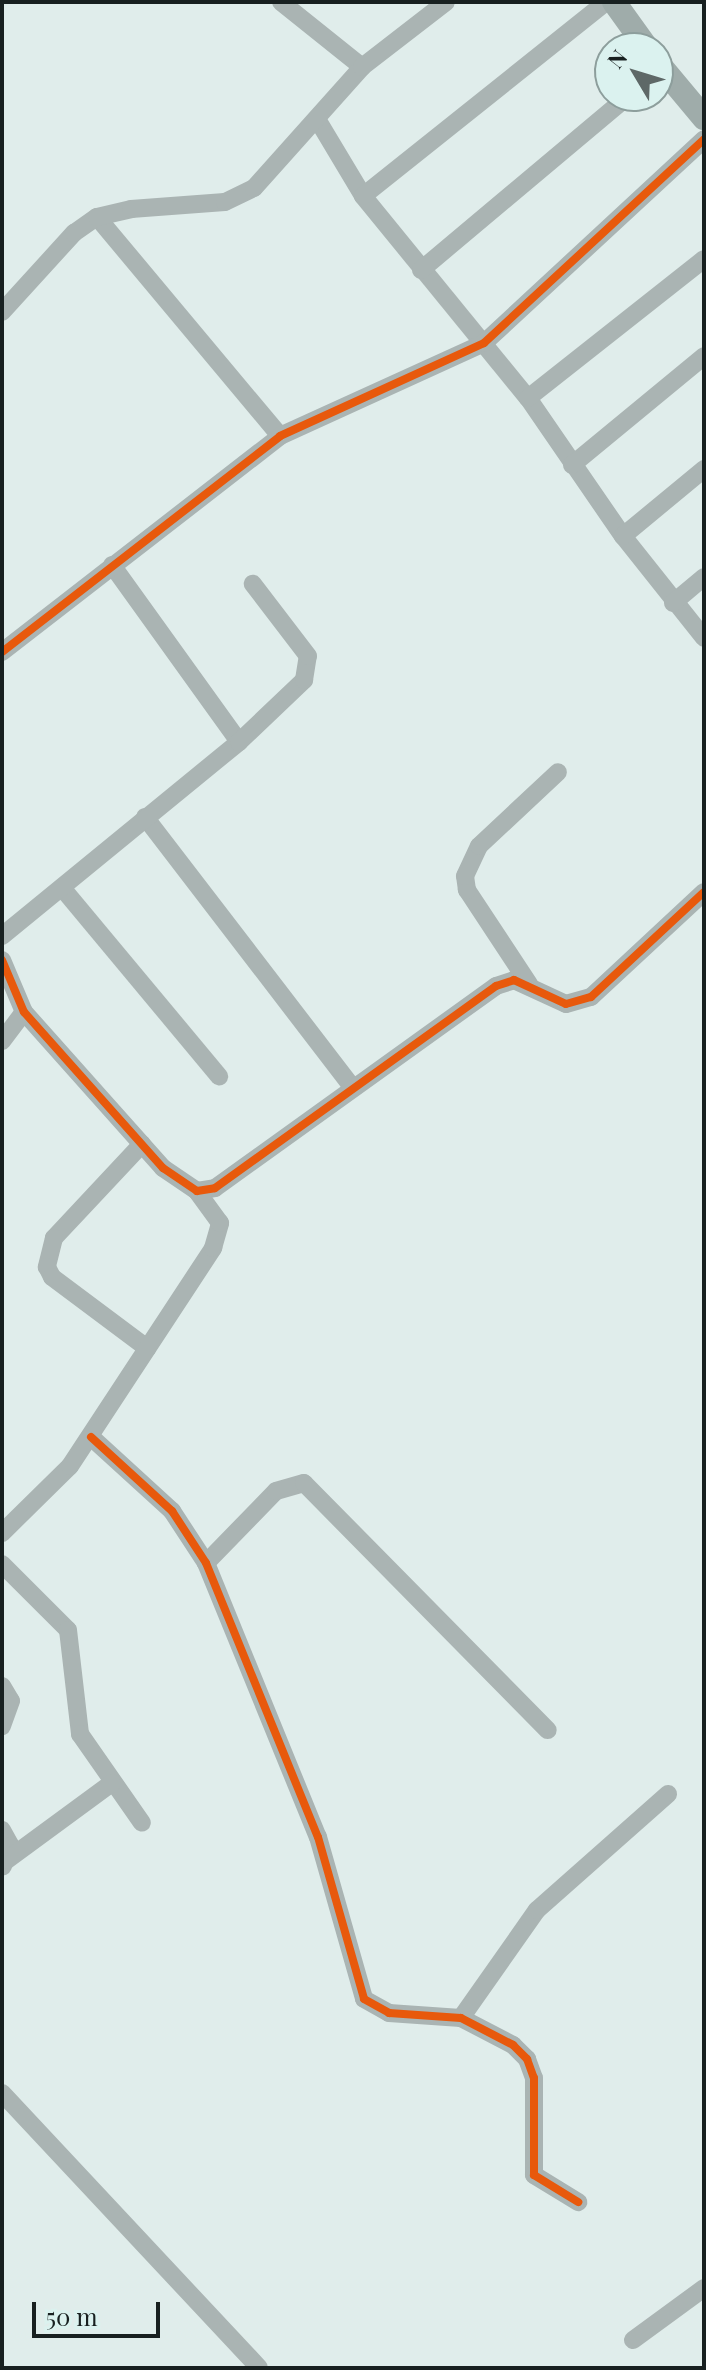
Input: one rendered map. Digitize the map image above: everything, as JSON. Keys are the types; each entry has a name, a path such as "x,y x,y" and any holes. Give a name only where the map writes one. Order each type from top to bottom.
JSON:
{"main road":[{"path":"614,2 635,32"},
{"path":"674,84 704,118"}],"street":[{"path":"281,2 362,67"},
{"path":"2,312 74,233 97,217 131,209 225,202 254,188 275,170 362,67 446,2"},
{"path":"363,196 606,2"},
{"path":"421,270 609,112"},
{"path":"317,119 363,196 528,398 623,536 673,603 704,638"},
{"path":"2,652 280,436 484,343 704,139"},
{"path":"97,217 280,436"},
{"path":"528,398 704,259"},
{"path":"572,465 704,356"},
{"path":"623,536 704,469"},
{"path":"112,565 239,742"},
{"path":"673,603 704,577"},
{"path":"2,936 239,742 304,680 310,667 308,656 253,584"},
{"path":"529,984 467,890 465,876 479,846 558,772"},
{"path":"145,817 352,1087"},
{"path":"63,889 219,1076"},
{"path":"197,1191 215,1188 496,986 514,980 529,984 566,1004 591,997 704,892"},
{"path":"2,960 24,1012 163,1168 197,1191 220,1223 219,1234 91,1437 54,1485 2,1533"},
{"path":"2,1041 24,1012"},
{"path":"142,1144 54,1238 47,1267 52,1277 147,1348"},
{"path":"91,1437 172,1511 206,1563 318,1837 364,1999 389,2013 461,2018 513,2045 527,2059 536,2091 534,2175 578,2202"},
{"path":"206,1563 276,1491 304,1483 548,1730"},
{"path":"2,1564 68,1630 78,1725 112,1783 142,1823"},
{"path":"2,1686 11,1701 2,1726"},
{"path":"5,1864 112,1783"},
{"path":"461,2018 537,1910 668,1794"},
{"path":"2,1830 11,1846 5,1864"},
{"path":"2,2093 259,2368"},
{"path":"633,2340 704,2288"}],"cycle path":[{"path":"2,652 280,436 484,343 704,139"},
{"path":"2,960 24,1012 163,1168 197,1191 215,1188 496,986 514,980 566,1004 591,997 704,892"},
{"path":"91,1437 172,1511 206,1563 318,1837 364,1999 389,2013 461,2018 513,2045 527,2059 534,2078 534,2175 578,2202"}]}
